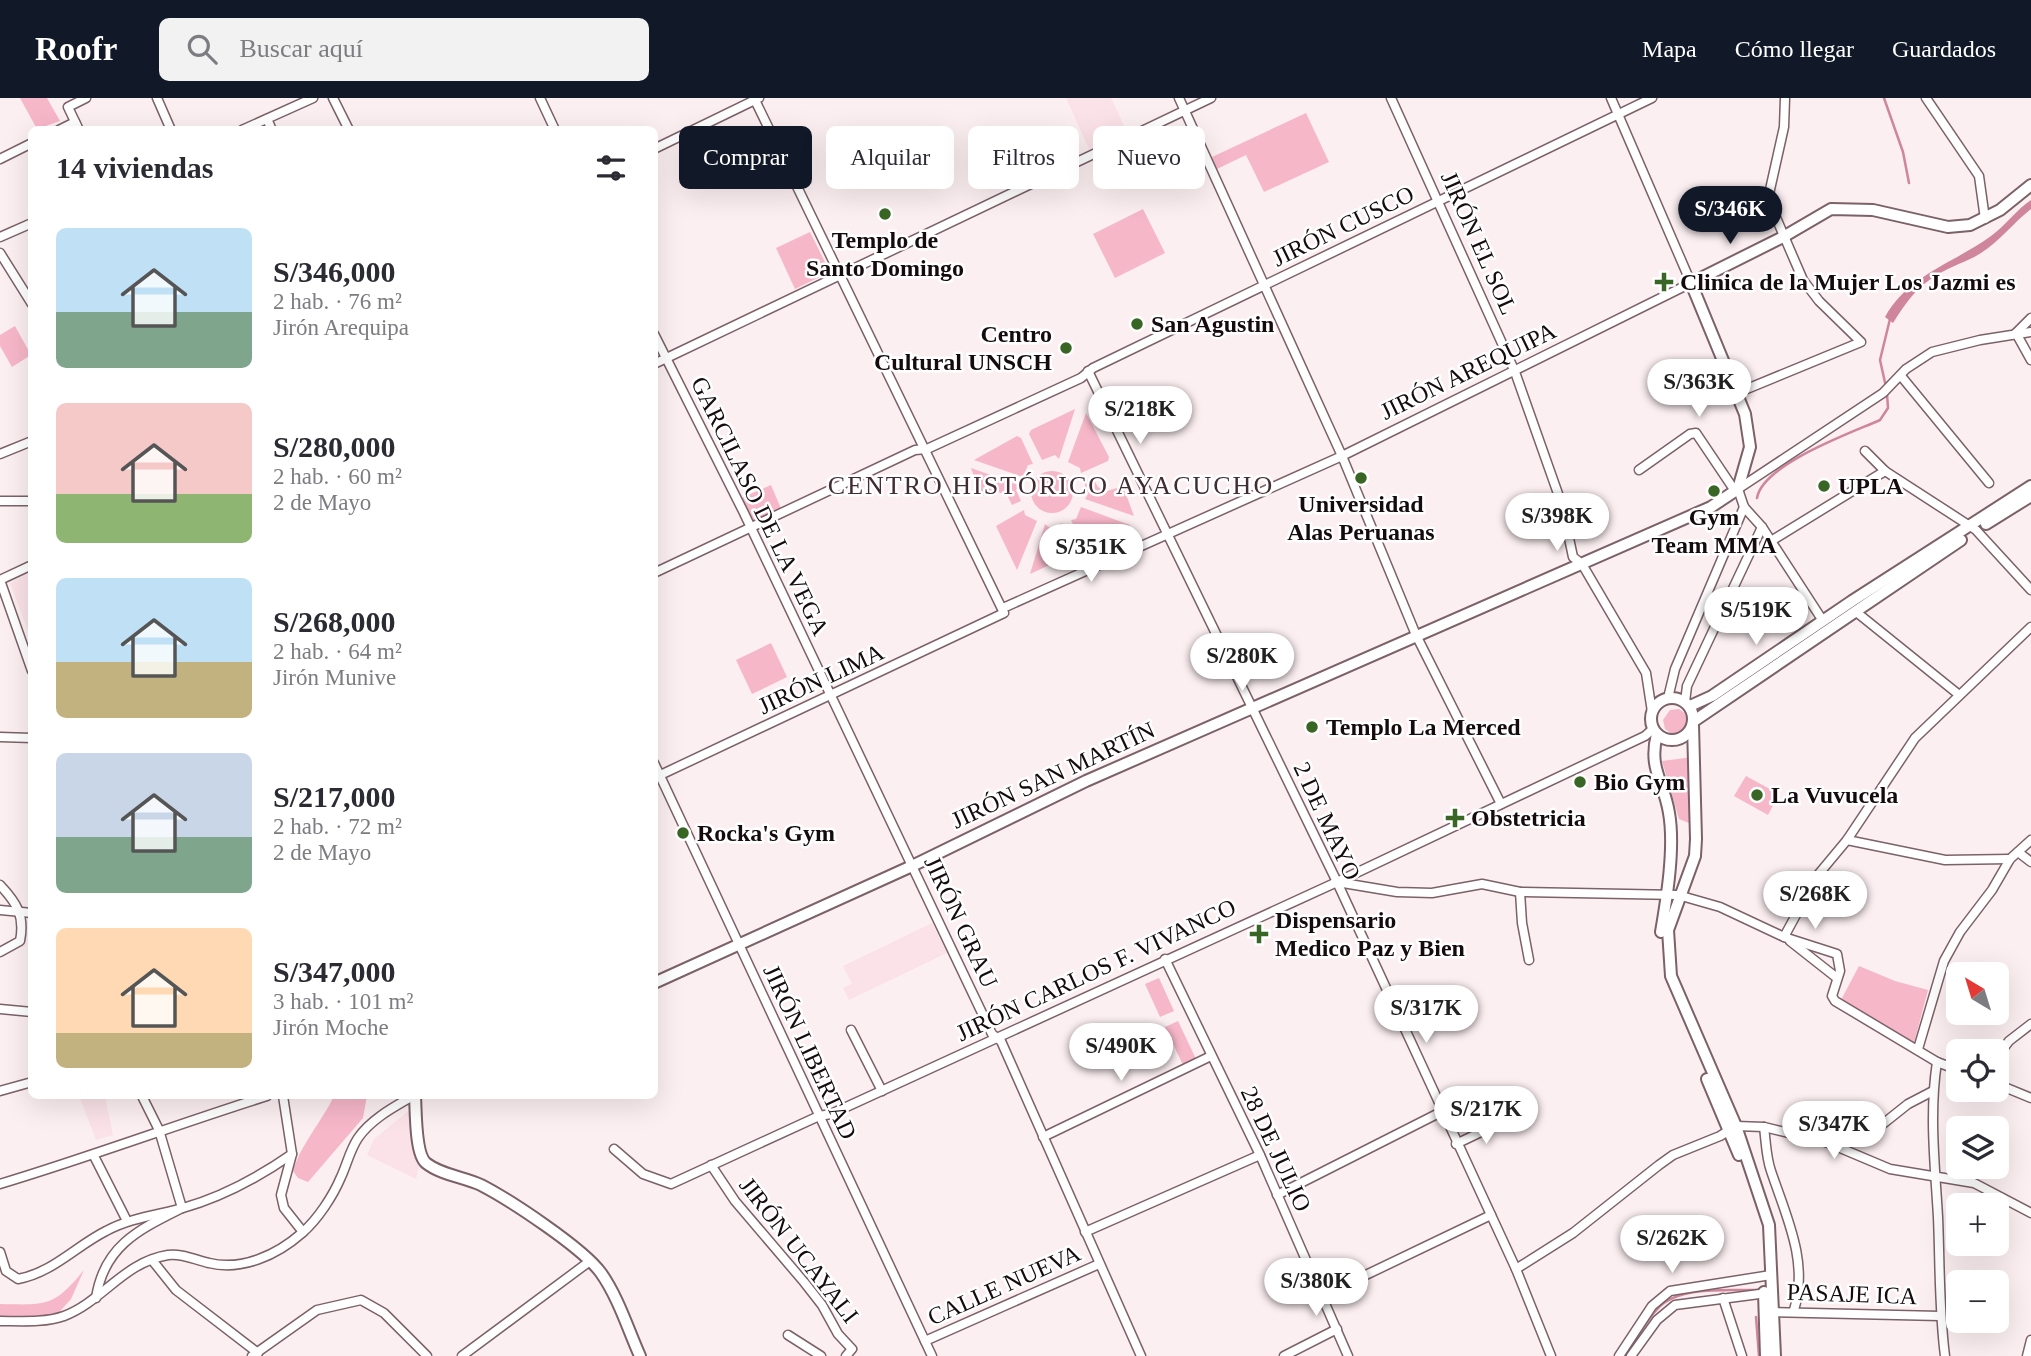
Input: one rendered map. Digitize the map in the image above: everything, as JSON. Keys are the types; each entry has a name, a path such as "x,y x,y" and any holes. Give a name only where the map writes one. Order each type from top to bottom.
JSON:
{"street":[{"path":"77,126 68,107 86,98"},
{"path":"157,98 169,126"},
{"path":"251,126 313,98"},
{"path":"333,98 347,126"},
{"path":"540,98 553,126"},
{"path":"1179,98 1342,456 1416,635 1501,804"},
{"path":"658,362 1211,98"},
{"name":"JIRÓN EL SOL","path":"1391,98 1440,201 1515,372 1562,505 1573,556 1582,564 1646,673 1652,712"},
{"path":"1611,98 1745,414 1749,447 1737,490"},
{"name":"JIRÓN CUSCO","path":"658,571 915,450 927,450 1081,378 1088,371 1652,98"},
{"path":"1737,393 1861,342 1819,301 1803,280 1783,237 1769,194 1784,127 1785,98"},
{"path":"1926,98 1979,176 1985,219 2031,185"},
{"path":"658,147 756,99 1003,610"},
{"path":"267,119 270,126"},
{"path":"0,159 28,145"},
{"name":"JIRÓN AREQUIPA","path":"1166,534 1342,456 1515,372 1783,237 1831,209 1872,210 1948,227 1970,225 1985,219"},
{"path":"0,237 28,225"},
{"path":"0,253 28,298"},
{"path":"2016,333 2031,318"},
{"path":"1737,490 1883,393 1932,352 2031,332"},
{"path":"2016,333 2031,360"},
{"name":"GARCILASO DE LA VEGA","path":"658,341 831,695"},
{"name":"2 DE MAYO","path":"1088,371 1337,882 1516,1269 1551,1356"},
{"path":"1901,376 1989,483"},
{"path":"1639,470 1690,434 1696,433 1823,621"},
{"path":"0,454 28,443"},
{"path":"1865,451 1885,471 1972,529 2031,590"},
{"path":"1771,541 1885,471"},
{"path":"1655,731 1666,740 1678,740 1687,735 1693,723 2031,486"},
{"name":"JIRÓN SAN MARTÍN","path":"658,981 912,866 1086,780 1691,518 1737,490"},
{"path":"1668,698 1687,704 1712,696 1823,621 1972,529 2031,496"},
{"path":"0,501 28,501"},
{"path":"1744,507 1675,669 1668,698 1652,712 1655,731 1653,761 1669,812 1672,895 1660,945 1664,975 1732,1128 1769,1225 1766,1356"},
{"path":"1672,895 1695,856 1693,723 1687,704 1687,686 1762,527"},
{"name":"JIRÓN LIMA","path":"658,777 1166,534"},
{"path":"28,567 0,580 28,660"},
{"path":"1855,611 1958,694"},
{"path":"1784,937 1817,876 1847,840 1900,758 1958,694 2031,627"},
{"name":"JIRÓN GRAU","path":"831,695 992,1034 997,1037 1141,1356"},
{"name":"JIRÓN CARLOS F. VIVANCO","path":"819,1116 882,1091 1337,882 1655,731"},
{"path":"0,737 28,738"},
{"name":"JIRÓN LIBERTAD","path":"658,779 932,1356"},
{"path":"1847,840 1945,860 2010,859"},
{"path":"1918,1049 1944,961 1960,932 1992,890 2010,859 2031,840"},
{"path":"2018,852 2031,862"},
{"path":"1337,882 1397,892 1432,893 1482,884 1520,892 1672,895 1720,907 1784,937 1836,954 1840,971 1832,996 1849,1011 1946,1065"},
{"path":"0,885 22,914 20,941 0,952"},
{"path":"1520,892 1529,960"},
{"path":"0,910 28,913"},
{"path":"1784,937 1837,978"},
{"name":"28 DE JULIO","path":"1165,959 1260,1156 1348,1356"},
{"path":"0,1009 28,1012"},
{"path":"2009,1041 2031,1024"},
{"path":"851,1030 882,1091"},
{"path":"1043,1137 1211,1056"},
{"path":"1937,1062 1933,1091 1933,1176 1938,1216 1940,1316 1945,1356"},
{"path":"0,1091 28,1084"},
{"path":"2009,1089 2031,1098"},
{"path":"1826,1142 1836,1132 1865,1131 1879,1127 1908,1104 1933,1091"},
{"path":"144,1099 159,1130 182,1208"},
{"path":"0,1184 94,1156 159,1130 257,1099"},
{"path":"283,1099 292,1153 281,1195 284,1208 303,1232"},
{"path":"0,1321 56,1319 96,1298 135,1265 152,1260 182,1255 222,1266 251,1262 271,1255 303,1232 330,1197 359,1136 382,1115 409,1099"},
{"path":"414,1099 419,1151 426,1163 478,1184 506,1200 590,1261 612,1294 640,1356"},
{"path":"1277,1195 1441,1111"},
{"name":"JIRÓN UCAYALI","path":"614,1149 643,1174 663,1183 680,1182 819,1116"},
{"path":"1456,1144 1481,1132 1495,1120"},
{"path":"1765,1127 1770,1169 1787,1210 1794,1241 1799,1275 1794,1310"},
{"path":"1516,1269 1573,1233 1658,1165 1732,1128 1765,1127 1826,1142 1890,1169 1973,1183 2031,1213"},
{"path":"1732,1128 1763,1225 1768,1275"},
{"path":"0,1252 6,1271 18,1279 36,1276 106,1231 127,1221 182,1208 260,1176 292,1153"},
{"path":"94,1156 127,1221"},
{"path":"1085,1232 1260,1156"},
{"name":"JIRÓN UCAYALI","path":"711,1165 744,1212 822,1305 838,1334 852,1349 846,1356"},
{"path":"96,1298 100,1274 114,1252 182,1208"},
{"path":"1322,1296 1491,1215"},
{"path":"152,1260 176,1290 255,1355 317,1311 361,1300 384,1313 427,1356"},
{"path":"462,1356 590,1261"},
{"name":"CALLE NUEVA","path":"925,1341 1099,1264"},
{"path":"1619,1356 1652,1306 1670,1291 1768,1275"},
{"path":"1631,1356 1657,1320 1671,1307 1696,1300 1767,1293"},
{"path":"1723,1298 1742,1356"},
{"name":"PASAJE ICA","path":"1768,1312 1794,1310 1894,1317 1940,1316"},
{"path":"1768,1312 1776,1356"},
{"path":"1284,1356 1337,1329"},
{"path":"788,1335 821,1356"}],"shaded area":[{"path":"20,98 47,98 60,121 35,126"},
{"path":"1066,98 1111,98 1124,126 1093,126 1093,147 1089,149"},
{"path":"1306,113 1329,162 1264,192 1246,155 1217,169 1212,157"},
{"path":"2031,200 2031,209 1988,248 1923,285 1893,323 1885,317 1906,290 1991,236"},
{"path":"1143,209 1165,253 1115,278 1093,234"},
{"path":"810,232 830,272 795,289 776,248"},
{"path":"15,326 28,350 28,357 12,367 0,346 0,335"},
{"path":"1075,409 1059,459 1055,455 1042,460 1029,434 1031,430"},
{"path":"1086,413 1109,457 1108,461 1081,473 1080,468 1068,462"},
{"path":"1017,436 1021,438 1033,464 1028,465 1023,477 974,460"},
{"path":"971,468 1019,485 1016,490 1021,501 1012,505 1007,495 998,492 981,496"},
{"path":"1052,471 1067,477 1073,492 1067,507 1052,513 1037,507 1031,492 1037,477"},
{"path":"1093,478 1098,487 1107,491 1123,486 1134,516 1085,499 1088,494 1084,482"},
{"path":"771,485 782,511 752,525 739,499"},
{"path":"1081,507 1130,527 1083,546 1071,520 1076,519"},
{"path":"1024,510 1025,515 1037,521 1017,570 996,526"},
{"path":"1062,523 1075,550 1073,554 1030,574 1045,524 1050,528"},
{"path":"28,574 28,631 10,583"},
{"path":"771,643 787,677 752,694 736,660"},
{"path":"1679,709 1686,714 1688,726 1681,733 1672,734 1665,729 1663,720 1670,710"},
{"path":"1693,757 1696,826 1679,819 1662,761"},
{"name":"La Vuvucela","path":"1746,776 1779,794 1768,815 1734,796"},
{"path":"932,923 947,953 849,1000 843,988 852,984 843,966"},
{"path":"1859,966 1895,981 1928,990 1914,1043 1841,1000"},
{"path":"1159,978 1174,1011 1160,1017 1145,984"},
{"path":"1178,1021 1196,1059 1183,1065 1165,1027"},
{"path":"80,1099 106,1099 113,1135 96,1140"},
{"path":"332,1099 366,1099 363,1118 308,1182 298,1178 293,1171"},
{"path":"412,1108 420,1163 416,1179 367,1155 374,1139"},
{"path":"84,1270 71,1299 54,1318 0,1319 0,1304 48,1301 65,1291"}],"waterway":[{"path":"1884,98 1903,152 1909,183"},
{"path":"1886,387 1880,360 1890,319"},
{"path":"1757,498 1763,485 1791,462 1830,441 1880,420 1888,408 1887,394"},
{"path":"1624,1356 1654,1313 1669,1300 1693,1292 1760,1290"},
{"path":"1756,1317 1759,1356"}],"place":[{"name":"Templo de Santo Domingo","path":"885,214"},
{"name":"Clinica de la Mujer Los Jazmi es","path":"1664,282"},
{"name":"San Agustin","path":"1137,324"},
{"name":"Centro Cultural UNSCH","path":"1066,348"},
{"name":"Universidad Alas Peruanas","path":"1361,478"},
{"name":"UPLA","path":"1824,486"},
{"name":"Gym Team MMA","path":"1714,491"},
{"name":"Templo La Merced","path":"1312,727"},
{"name":"Bio Gym","path":"1580,782"},
{"name":"La Vuvucela","path":"1757,795"},
{"name":"Obstetricia","path":"1455,818"},
{"name":"Rocka's Gym","path":"683,833"},
{"name":"Dispensario Medico Paz y Bien","path":"1259,934"}],"district":[{"name":"CENTRO HISTÓRICO AYACUCHO","path":"1051,485"}]}
